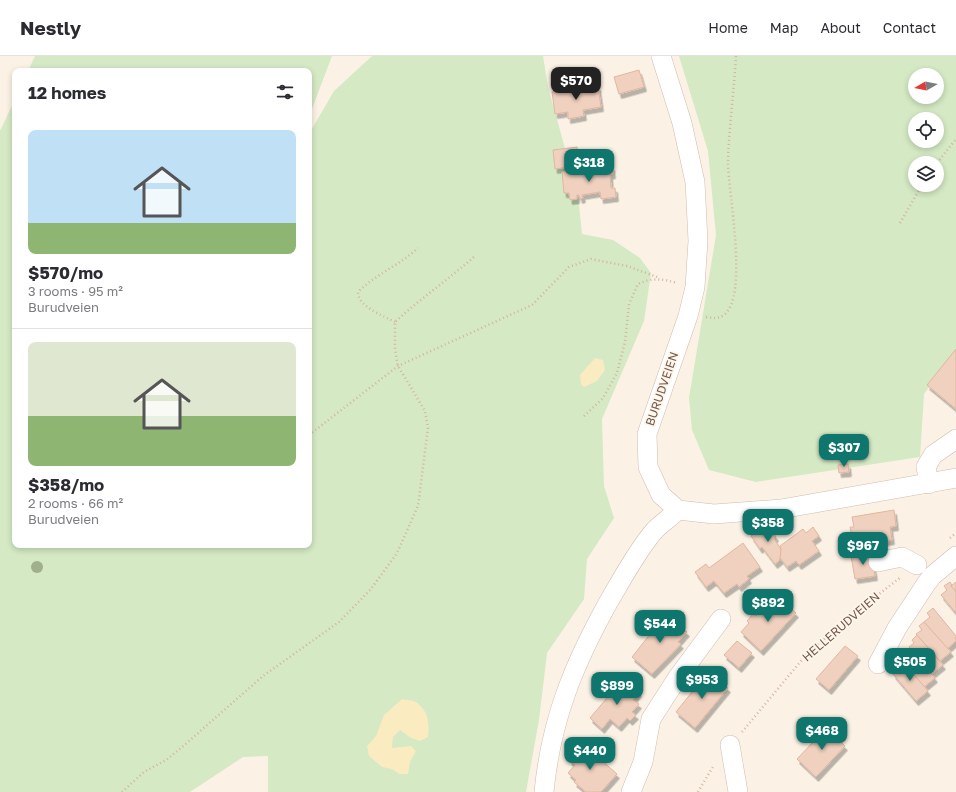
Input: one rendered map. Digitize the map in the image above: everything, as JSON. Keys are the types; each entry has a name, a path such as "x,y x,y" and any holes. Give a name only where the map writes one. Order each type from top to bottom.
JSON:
{"street":[{"name":"BURUDVEIEN","path":"661,56 682,123 694,182 698,241 695,287 688,316 647,434 648,467 662,495 678,510"},
{"path":"928,484 926,467 933,455 956,439"},
{"path":"544,792 546,770 557,718 577,664 593,630 625,574 655,530 678,510 714,514 781,509 956,478"},
{"path":"878,664 898,628 950,549"},
{"path":"878,562 902,557 917,565"},
{"path":"631,792 643,762 651,719 678,677 721,619"},
{"path":"730,745 738,792"}],"path":[{"path":"688,316 717,318 725,314 730,306 733,294 737,265 728,164 736,56"},
{"path":"943,156 956,139"},
{"path":"900,223 918,192"},
{"path":"395,322 369,307 360,299 358,292 388,269 407,259 418,248"},
{"path":"122,792 144,772 166,760 181,748 263,676 339,622 371,589 398,553 418,506 428,428 425,411 398,366 395,350 395,322 422,297 446,281 475,256"},
{"path":"312,433 398,366 532,305 569,267 591,259 627,266 660,278 695,287"},
{"path":"584,416 603,398 617,373 625,342 629,304 638,284 647,280 660,278"},
{"path":"950,549 956,533"},
{"name":"HELLERUDVEIEN","path":"698,792 714,765 806,655 847,619 917,565"}],"green space":[{"path":"35,56 332,56 312,109 312,68 29,68"},
{"path":"372,56 543,56 548,87 578,195 582,234 613,240 640,258 651,273 644,321 602,419 604,486 614,518 587,559 584,599 547,653 539,720 526,792 268,792 268,756 243,757 190,792 0,792 0,131 12,105 12,548 312,548 312,129 334,91"},
{"path":"679,56 956,56 956,352 924,394 920,457 756,482 709,470 692,430 689,398 716,235 708,151"}],"sand":[{"path":"595,358 603,360 605,370 597,381 584,387 581,384 580,375"},
{"path":"402,699 414,701 419,704 425,712 429,727 428,737 420,741 411,738 400,730 393,737 392,748 411,746 416,751 410,762 408,774 399,774 392,769 382,767 369,756 367,746 376,736 384,715"}],"building":[{"path":"639,70 644,87 619,94 614,77"},
{"path":"598,86 601,107 583,110 584,116 568,119 568,112 555,114 552,92"},
{"path":"577,147 580,165 555,169 553,150"},
{"path":"612,166 613,174 610,175 611,188 615,188 616,197 601,199 600,192 582,195 583,198 580,199 579,195 577,195 577,199 570,200 569,193 564,193 562,172"},
{"path":"956,349 956,409 927,385"},
{"path":"848,464 849,472 839,473 838,465"},
{"path":"894,510 896,526 890,527 892,540 857,546 855,537 852,537 850,527 854,527 852,517"},
{"path":"767,525 776,537 774,539 781,549 780,560 775,564 762,547 760,549 751,536"},
{"path":"813,527 819,536 812,541 819,551 799,565 796,561 787,567 781,559 780,560 780,546 803,529 806,533"},
{"path":"743,543 760,567 747,576 749,579 739,587 737,584 724,593 714,581 706,587 695,572 706,564 709,568"},
{"path":"871,553 875,576 855,579 851,556"},
{"path":"950,582 956,592 956,613 941,595 947,590 944,586"},
{"path":"956,582 956,592 951,586"},
{"path":"775,595 796,613 761,651 741,632 749,623 747,621 753,614 756,616"},
{"path":"933,608 956,636 956,641 947,649 924,622 930,617 927,613"},
{"path":"666,614 687,632 678,642 681,644 652,674 632,657"},
{"path":"924,622 951,652 940,661 916,634 922,630 919,626"},
{"path":"917,635 943,665 932,674 909,647 914,643 912,640"},
{"path":"737,641 752,653 739,668 724,655"},
{"path":"845,646 858,656 829,690 816,679"},
{"path":"910,648 935,678 924,687 901,660 907,656 904,652"},
{"path":"902,661 928,691 916,701 893,674 899,669 897,666"},
{"path":"708,672 728,688 695,728 676,712"},
{"path":"623,679 639,692 633,700 639,704 632,712 636,715 630,721 627,718 619,727 610,719 602,729 590,718"},
{"path":"829,725 840,735 836,738 845,746 816,777 797,759"},
{"path":"583,744 617,774 601,792 586,792 574,782 576,780 568,773 575,765 569,760"}]}
